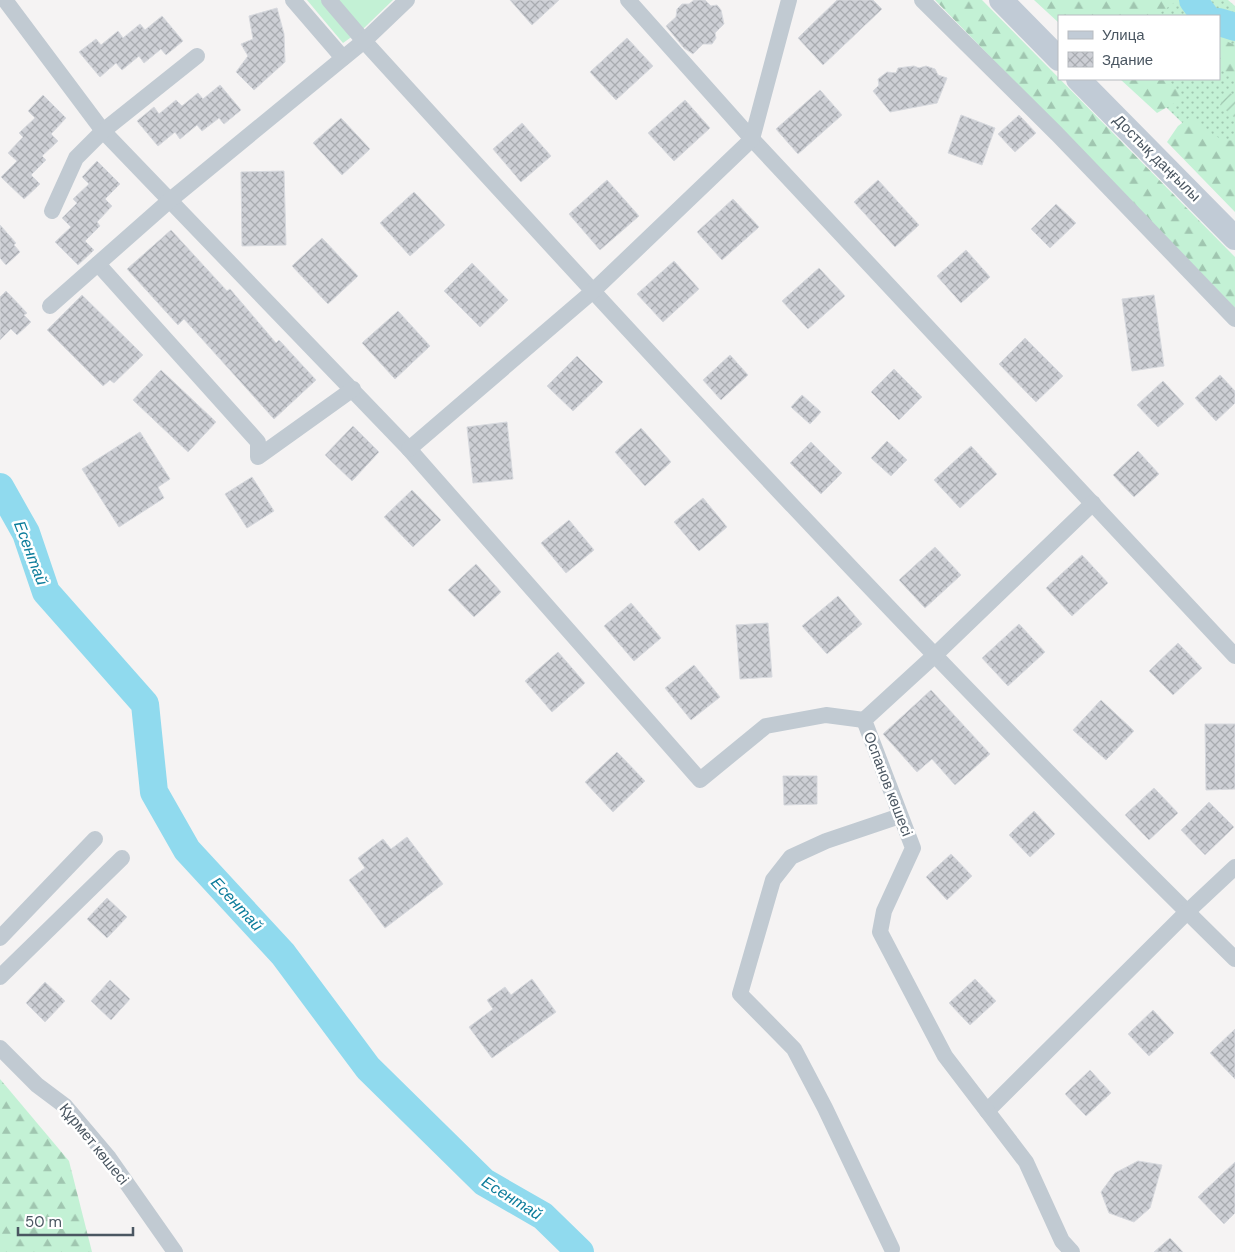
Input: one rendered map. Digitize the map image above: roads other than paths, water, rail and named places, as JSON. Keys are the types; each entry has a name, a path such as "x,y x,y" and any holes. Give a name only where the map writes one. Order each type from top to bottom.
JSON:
{"main road":[{"path":"1001,0 1058,58"},
{"name":"Достық даңғылы","path":"1079,80 1235,238"}],"street":[{"path":"5,0 103,131 409,449 700,780 766,726 826,715 864,720"},
{"path":"293,0 343,58"},
{"path":"329,0 592,292 935,655 1186,912 1235,959"},
{"path":"50,306 169,201 364,41 407,0"},
{"path":"628,0 752,139 1235,656"},
{"path":"409,449 592,292 752,139 789,0"},
{"path":"922,0 1057,134 1235,319"},
{"path":"52,211 74,163 103,131 197,56"},
{"path":"98,264 258,442 258,457 353,390"},
{"name":"Оспанов көшесі","path":"1072,1252 1062,1241 1026,1162 945,1056 880,932 884,911 913,848 864,720 1093,504"},
{"path":"892,1249 825,1108 794,1049 740,994 773,880 791,858 826,841 900,816"},
{"path":"0,938 95,839"},
{"path":"0,977 122,858"},
{"path":"987,1111 1186,912 1235,867"},
{"name":"Құрмет көшесі","path":"0,1048 37,1085 65,1106 109,1158 175,1252"}],"waterway":[{"path":"1193,0 1204,15"},
{"path":"1220,22 1235,27"},
{"name":"Есентай","path":"0,487 26,533 46,592 145,704 154,792 187,850 283,954 368,1068 484,1182 543,1216 580,1252"}]}
